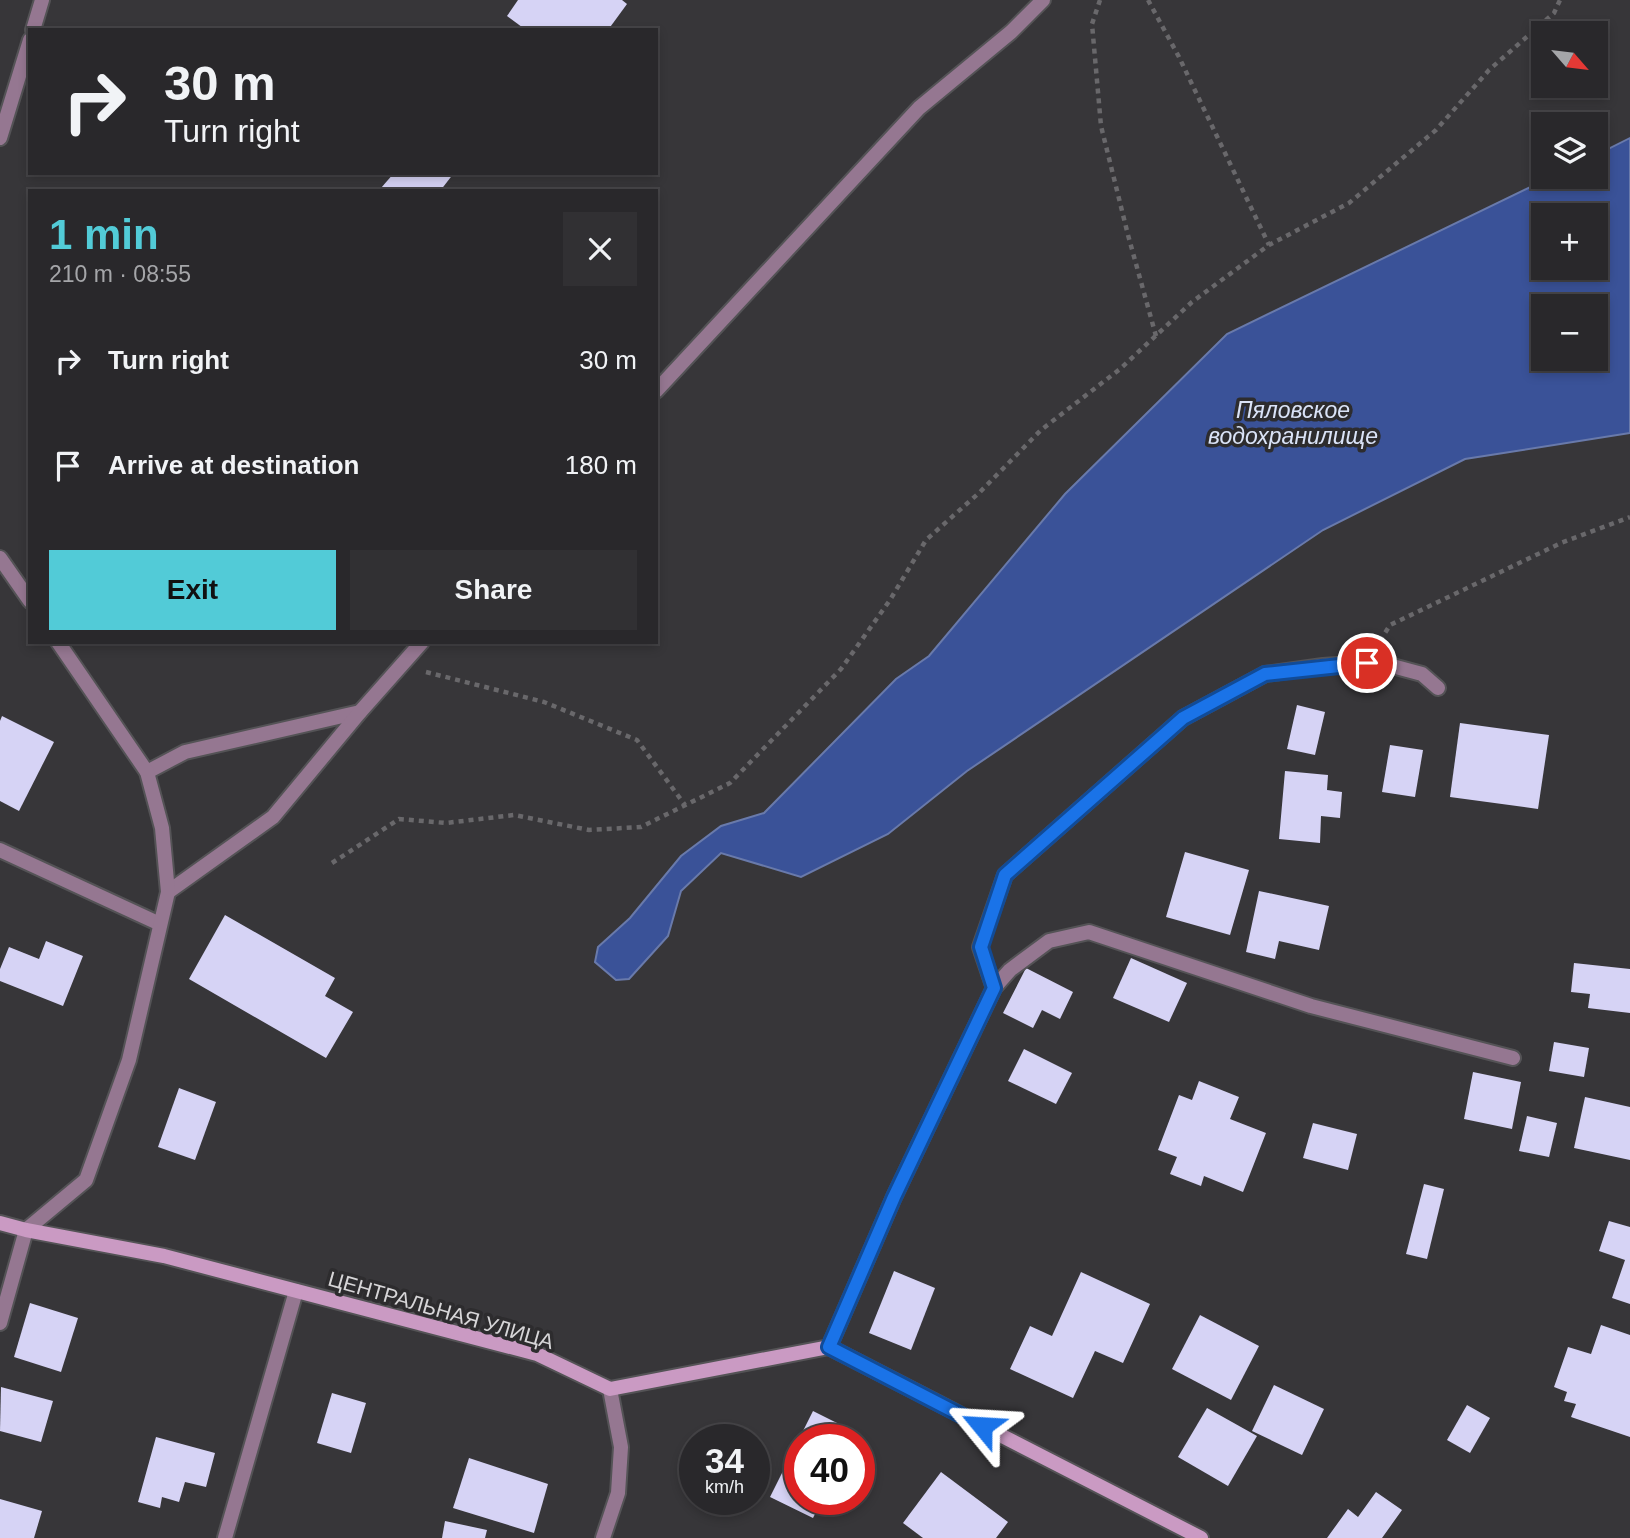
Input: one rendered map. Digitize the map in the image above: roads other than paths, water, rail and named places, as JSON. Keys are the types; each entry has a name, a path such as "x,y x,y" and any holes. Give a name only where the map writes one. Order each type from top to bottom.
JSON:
{"street":[{"name":"ЦЕНТРАЛЬНАЯ УЛИЦА","path":"0,1223 164,1256 537,1354 610,1389"},
{"path":"610,1389 829,1347 1200,1538"}],"lane":[{"path":"34,28 42,0"},
{"path":"658,389 919,108 1012,32 1043,0"},
{"path":"0,138 28,47"},
{"path":"0,558 28,598"},
{"path":"0,1322 26,1230 86,1180 129,1060 168,892 162,828 147,772 59,644"},
{"path":"168,892 273,817 420,644"},
{"path":"994,988 981,947 1005,875 1183,718 1265,674 1367,663 1422,674 1438,688"},
{"path":"147,772 185,752 360,712"},
{"path":"0,850 160,924"},
{"path":"829,1347 894,1197 994,988 1010,970 1049,941 1089,932 1311,1006 1513,1058"},
{"path":"225,1538 296,1291"},
{"path":"603,1538 618,1493 621,1447 610,1389"}],"water":[{"name":"Пяловское водохранилище","path":"1630,138 1630,433 1465,459 1323,530 967,771 888,834 801,877 721,853 681,891 668,936 629,979 616,980 595,962 598,947 630,918 681,856 721,826 764,813 896,679 929,656 1065,494 1227,334 1531,187 1531,189 1608,189 1608,149"}]}
